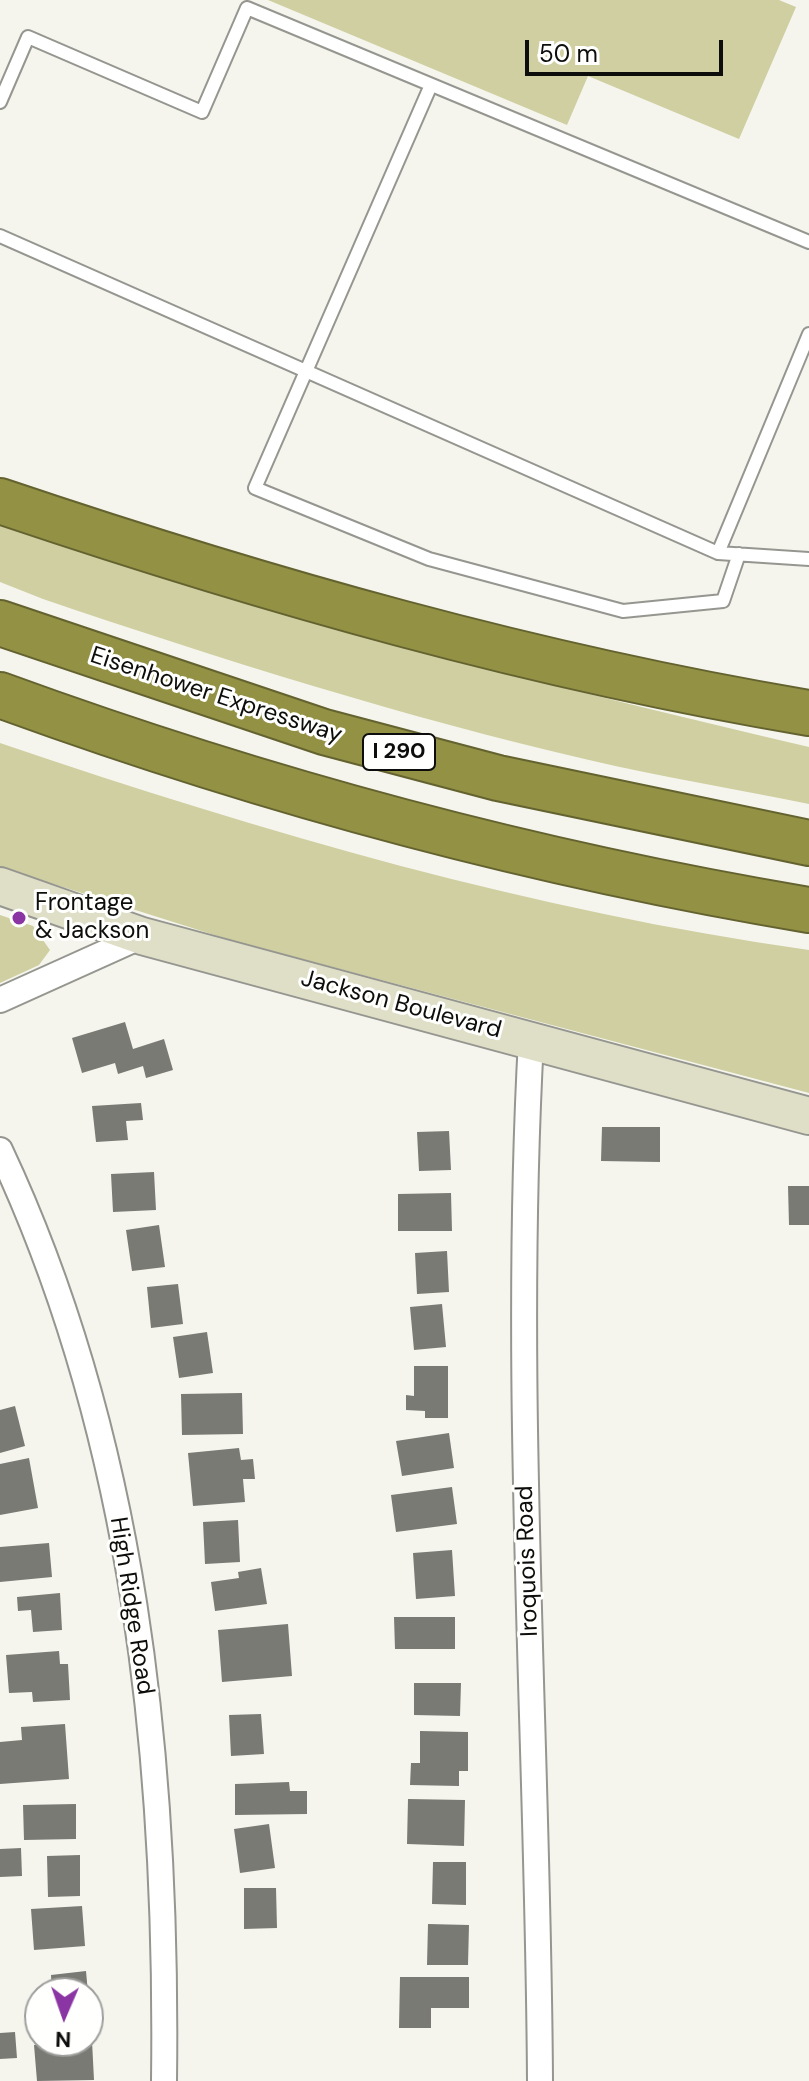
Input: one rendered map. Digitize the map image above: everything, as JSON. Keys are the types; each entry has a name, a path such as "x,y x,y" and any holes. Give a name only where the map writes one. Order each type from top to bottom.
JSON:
{"highway":[{"path":"0,501 198,565 512,653 622,679 809,713"},
{"name":"Eisenhower Expressway","path":"0,623 324,732 526,784 809,843"},
{"path":"0,695 250,779 417,825 542,858 809,910"}],"main road":[{"name":"Jackson Boulevard","path":"0,886 142,936 809,1116"}],"street":[{"path":"0,1000 142,936"},
{"name":"Iroquois Road","path":"531,1040 524,1178 523,1310 540,2081"},
{"name":"High Ridge Road","path":"0,1150 58,1293 96,1413 136,1610 164,1902 164,2081"}],"lane":[{"path":"0,102 28,37 202,112 247,8 809,242"},
{"path":"431,85 255,488 429,559 623,611 723,601 739,554"},
{"path":"0,236 718,553 809,559"},
{"path":"718,553 809,334"}],"green space":[{"path":"268,0 779,0 796,7 739,139 588,76 567,125"},
{"path":"0,525 200,589 402,646 809,747 809,804 616,766 451,725 246,665 43,599 0,582"},
{"path":"0,743 199,808 400,866 603,914 809,950 809,1093 230,940 0,867"},
{"path":"0,915 33,926 50,950 39,965 0,983"}],"building":[{"path":"125,1022 133,1049 164,1039 173,1070 146,1078 143,1066 118,1074 115,1063 82,1073 72,1038"},
{"path":"141,1103 143,1120 126,1121 128,1140 96,1142 92,1106"},
{"path":"602,1127 660,1127 660,1162 601,1161"},
{"path":"449,1131 451,1170 419,1171 417,1132"},
{"path":"154,1172 156,1210 113,1212 111,1174"},
{"path":"788,1186 809,1186 809,1225 789,1225"},
{"path":"451,1193 452,1231 398,1231 398,1194"},
{"path":"159,1225 165,1267 132,1271 126,1230"},
{"path":"447,1251 449,1292 417,1294 415,1253"},
{"path":"178,1284 183,1324 151,1328 147,1287"},
{"path":"442,1304 446,1347 414,1350 410,1307"},
{"path":"207,1332 213,1373 179,1378 173,1337"},
{"path":"414,1366 448,1366 448,1418 425,1418 425,1411 406,1410 406,1395 414,1396"},
{"path":"242,1393 243,1434 182,1435 181,1394"},
{"path":"15,1406 25,1446 0,1453 0,1410"},
{"path":"449,1433 454,1468 402,1476 396,1441"},
{"path":"239,1448 241,1460 253,1459 255,1479 243,1479 245,1502 193,1506 188,1453"},
{"path":"29,1458 38,1508 0,1515 0,1464"},
{"path":"452,1487 457,1524 396,1532 391,1495"},
{"path":"238,1520 240,1562 205,1564 203,1522"},
{"path":"49,1543 52,1577 0,1582 0,1547"},
{"path":"452,1550 455,1596 416,1599 413,1553"},
{"path":"261,1568 267,1604 215,1611 211,1582 239,1578 238,1572"},
{"path":"60,1593 62,1630 33,1632 31,1610 18,1611 17,1597"},
{"path":"394,1617 455,1617 455,1649 395,1649"},
{"path":"288,1624 292,1676 222,1682 218,1630"},
{"path":"59,1651 60,1664 68,1664 70,1700 33,1702 32,1692 9,1693 6,1655"},
{"path":"414,1683 461,1683 460,1716 414,1715"},
{"path":"261,1714 264,1754 231,1756 229,1715"},
{"path":"65,1724 69,1779 0,1784 0,1742 22,1740 21,1727"},
{"path":"420,1731 468,1732 468,1771 459,1771 459,1786 410,1785 411,1763 420,1763"},
{"path":"289,1782 290,1791 307,1791 307,1814 235,1815 235,1784"},
{"path":"408,1799 465,1800 464,1846 407,1844"},
{"path":"76,1804 76,1839 24,1840 23,1805"},
{"path":"269,1824 275,1868 240,1873 234,1829"},
{"path":"21,1848 22,1876 0,1877 0,1849"},
{"path":"80,1855 80,1896 48,1897 47,1856"},
{"path":"433,1862 466,1862 466,1905 432,1904"},
{"path":"244,1888 276,1888 277,1928 244,1929"},
{"path":"82,1906 85,1946 34,1950 31,1909"},
{"path":"428,1924 469,1925 468,1965 427,1965"},
{"path":"86,1971 87,1977 51,1977"},
{"path":"400,1977 469,1977 469,2008 431,2008 431,2028 399,2028"},
{"path":"15,2032 17,2058 0,2059 0,2033"},
{"path":"35,2057 93,2057 94,2080 37,2081"}],"place":[{"name":"Frontage & Jackson","path":"19,918"}]}
